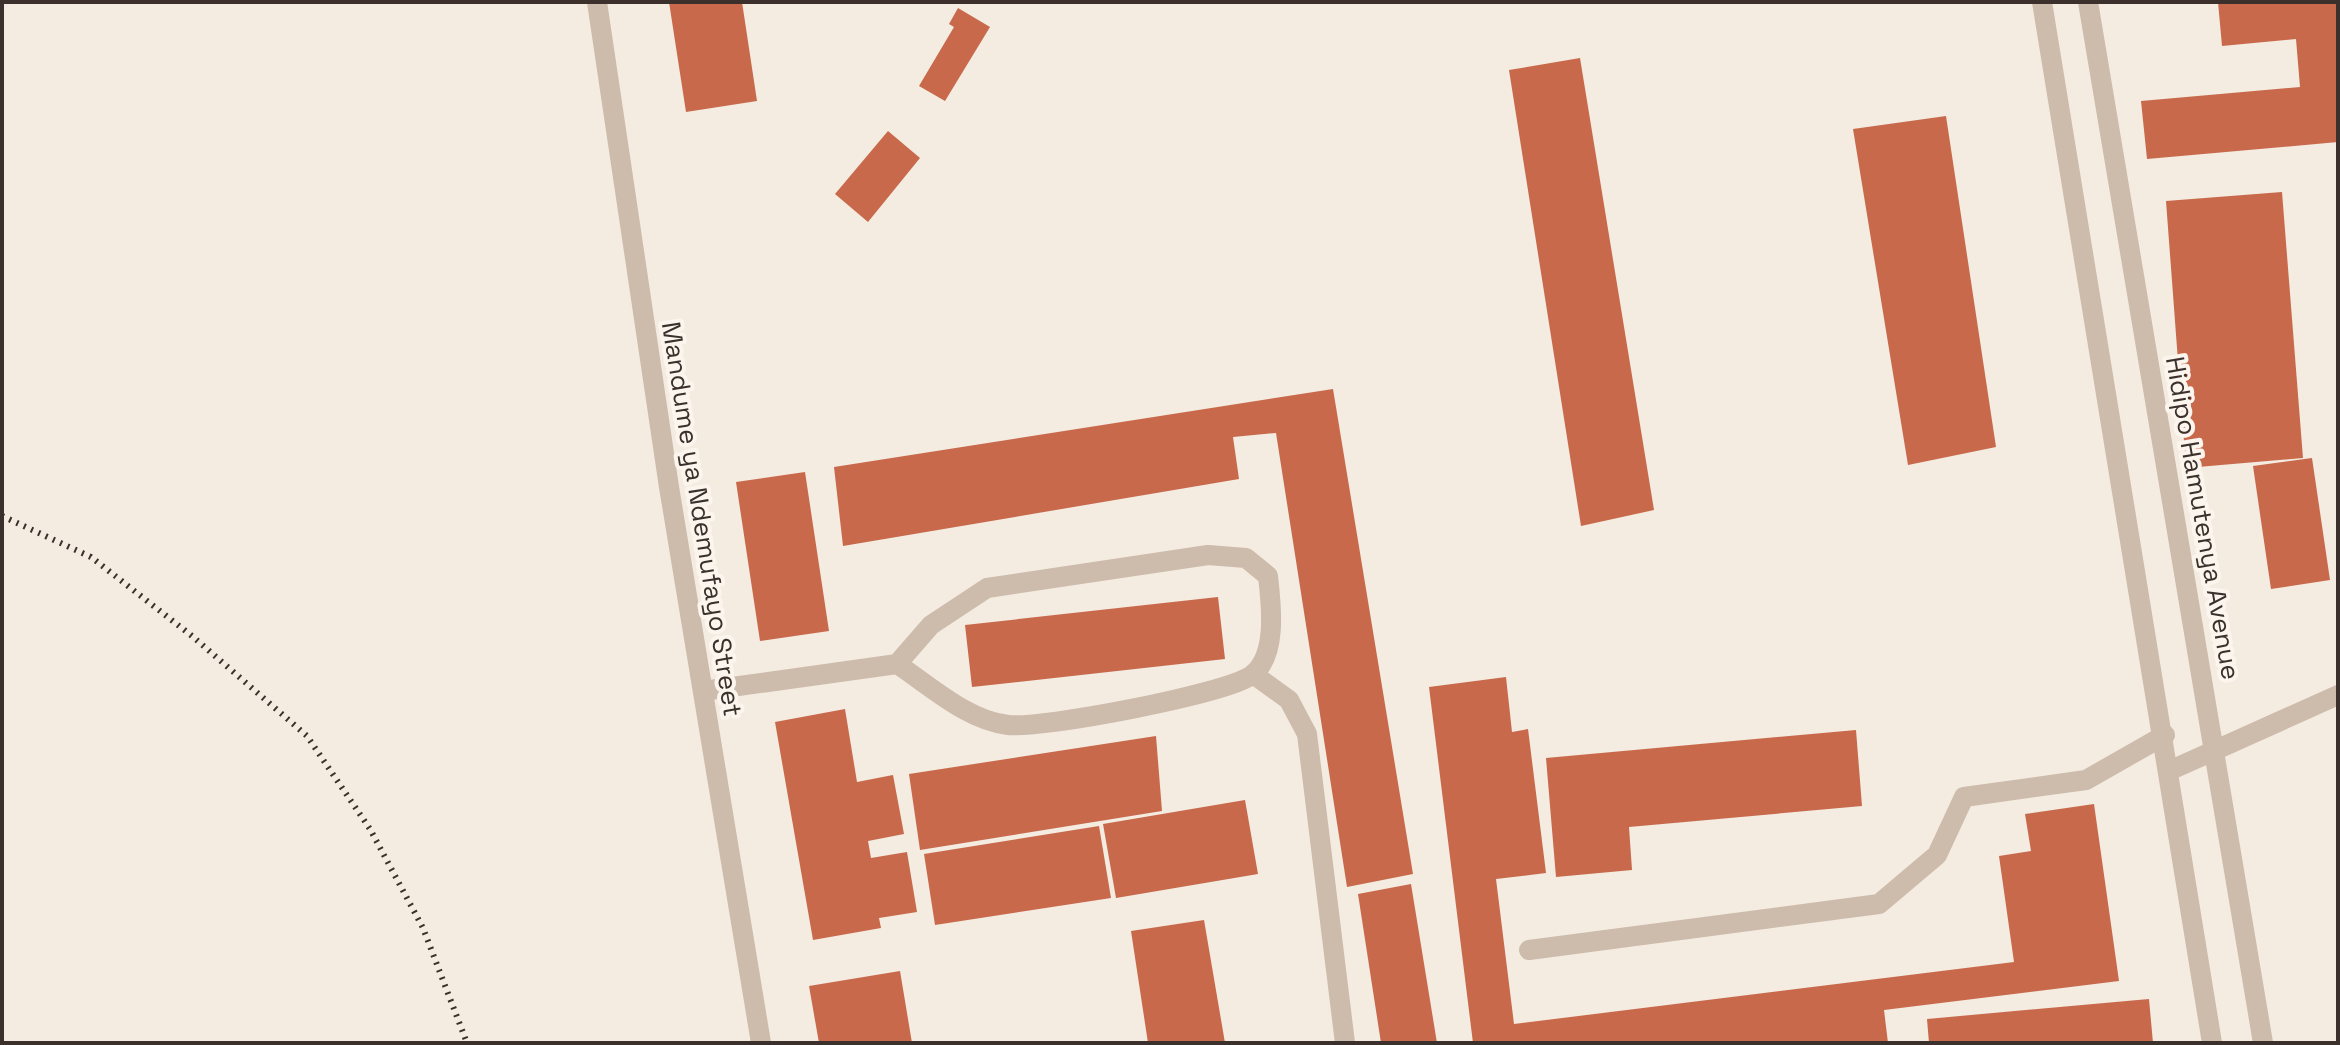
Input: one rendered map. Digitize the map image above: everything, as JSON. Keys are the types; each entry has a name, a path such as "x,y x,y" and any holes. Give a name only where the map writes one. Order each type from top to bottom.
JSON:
{"street":[{"name":"Mandume ya Ndemufayo Street","path":"597,2 662,442 761,1043"},
{"path":"2042,2 2171,770 2212,1043"},
{"name":"Hidipo Hamutenya Avenue","path":"2088,2 2263,1043"},
{"path":"703,691 897,664 974,714 1006,725 1038,725 1219,689 1253,674 1266,652 1273,614 1268,576 1246,558 1208,555 987,588 931,625 897,664"},
{"path":"1253,674 1289,700 1307,734 1345,1043"},
{"path":"2171,770 2338,695"},
{"path":"1529,950 1879,904 1937,855 1964,797 2086,780 2165,735"}],"building":[{"path":"669,2 742,2 757,101 686,112"},
{"path":"2218,2 2338,2 2338,142 2147,159 2141,101 2300,87 2296,39 2222,46"},
{"path":"958,8 990,27 945,101 919,86 954,27 949,24"},
{"path":"1580,58 1654,510 1581,526 1509,70"},
{"path":"1946,116 1996,447 1908,465 1853,129"},
{"path":"888,131 920,158 868,222 835,194"},
{"path":"2282,192 2303,458 2186,468 2166,201"},
{"path":"1333,389 1413,874 1347,887 1276,433 1233,437 1239,479 843,546 834,467"},
{"path":"2312,458 2330,580 2271,589 2253,466"},
{"path":"805,472 829,631 760,641 736,482"},
{"path":"1218,597 1225,659 972,687 965,625"},
{"path":"1506,677 1512,732 1528,729 1546,873 1496,879 1514,1024 2014,962 1999,856 2031,851 2025,814 2094,804 2119,981 1884,1010 1888,1043 1473,1043 1429,687"},
{"path":"845,709 857,782 893,775 904,834 868,841 871,858 907,852 917,912 879,918 881,928 813,940 775,722"},
{"path":"1856,730 1862,806 1629,827 1632,870 1556,877 1546,758"},
{"path":"1156,736 1162,811 920,850 909,774"},
{"path":"1245,800 1258,874 1116,898 1103,824"},
{"path":"1099,826 1111,898 935,925 924,854"},
{"path":"1411,884 1437,1043 1381,1043 1358,894"},
{"path":"1204,920 1225,1043 1148,1043 1131,931"},
{"path":"900,971 912,1043 819,1043 809,986"},
{"path":"2149,999 2153,1043 1929,1043 1927,1019"}],"railway":[{"path":"2,516 91,557 192,636 307,736 370,829 423,928 467,1043"}]}
